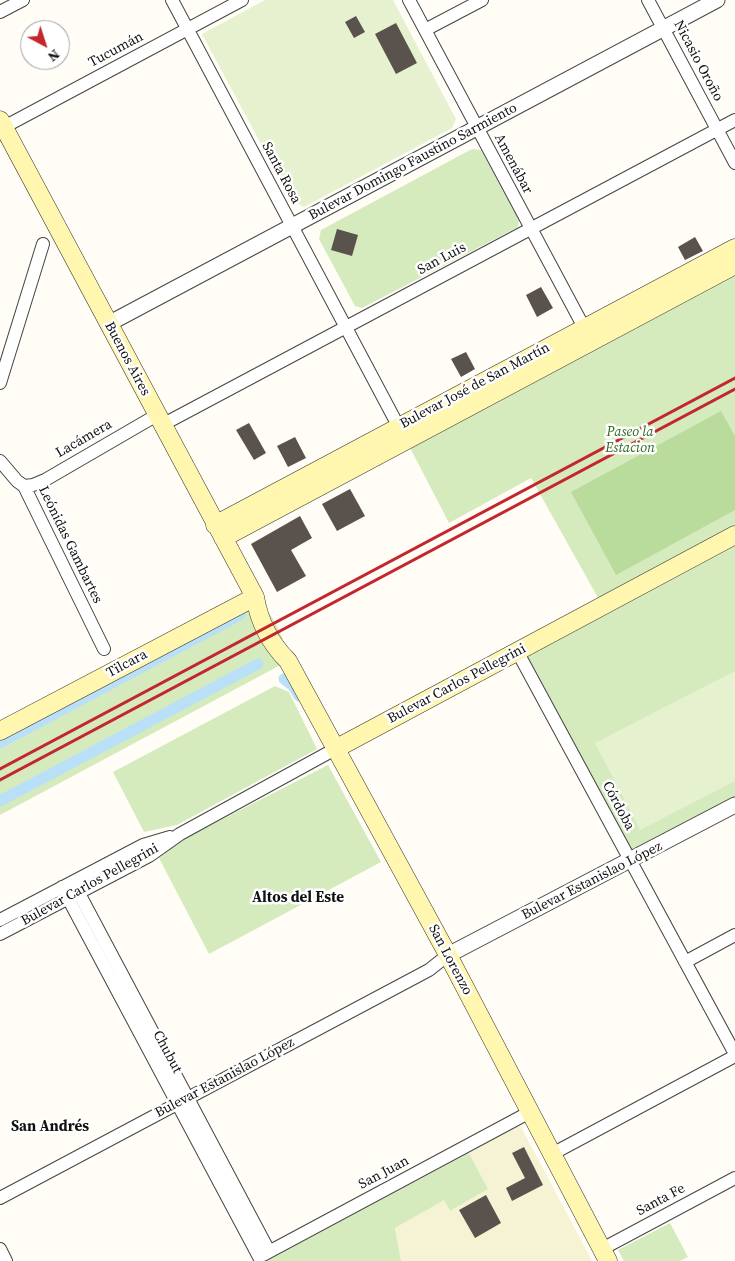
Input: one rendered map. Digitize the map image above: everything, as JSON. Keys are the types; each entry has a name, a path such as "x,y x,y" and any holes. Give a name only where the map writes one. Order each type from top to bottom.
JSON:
{"main road":[{"name":"Buenos Aires","path":"2,123 219,531 255,597 267,609 274,634"},
{"name":"Bulevar José de San Martín","path":"588,335 735,248"},
{"name":"Bulevar José de San Martín","path":"219,531 588,335 735,265"},
{"name":"Bulevar Carlos Pellegrini","path":"337,748 735,535"},
{"name":"Tilcara","path":"0,731 255,597"},
{"name":"San Lorenzo","path":"274,634 286,645 288,662 337,748 448,955 605,1255"}],"street":[{"path":"0,12 24,0"},
{"name":"Santa Rosa","path":"172,0 402,434"},
{"name":"Tucumán","path":"2,123 242,0"},
{"name":"Amenábar","path":"409,0 588,335"},
{"path":"425,30 482,0"},
{"name":"Nicasio Oroño","path":"648,0 735,163"},
{"name":"Bulevar Domingo Faustino Sarmiento","path":"108,324 718,0"},
{"name":"San Luis","path":"159,420 346,327 735,120"},
{"path":"0,383 43,244"},
{"name":"Lacámera","path":"24,486 34,485 45,480 159,420"},
{"name":"Leónidas Gambartes","path":"0,461 17,481 24,486 104,650"},
{"name":"Córdoba","path":"517,651 735,1055"},
{"name":"Bulevar Carlos Pellegrini","path":"0,934 70,890 180,834 337,748"},
{"name":"Bulevar Estanislao López","path":"0,1198 426,964 448,955 735,805"},
{"name":"Bulevar Carlos Pellegrini","path":"0,920 70,890"},
{"name":"Chubut","path":"70,890 181,1097 260,1257"},
{"path":"685,962 735,935"},
{"path":"552,1154 735,1055"},
{"name":"Bulevar Estanislao López","path":"0,1188 181,1097"},
{"name":"San Juan","path":"260,1257 530,1112"},
{"name":"Santa Fe","path":"605,1255 735,1178"},
{"path":"0,1249 6,1261"}],"shaded area":[{"path":"517,1126 521,1127 592,1261 401,1261 395,1228 444,1199 450,1211 488,1189 469,1153"}],"green space":[{"path":"265,0 393,0 456,119 452,128 304,207 291,200 202,34"},
{"path":"472,149 481,150 519,220 518,227 362,308 355,306 319,239 321,230"},
{"name":"Paseo la Estacion","path":"735,265 735,805 630,861 517,651 602,605 531,478 449,523 406,440"},
{"path":"721,411 735,436 735,510 616,575 571,492"},
{"path":"255,597 273,618 284,643 288,661 0,815 0,731"},
{"path":"735,671 735,781 640,830 595,743"},
{"path":"275,686 289,692 317,749 177,825 144,832 113,772"},
{"path":"328,765 381,862 209,954 159,858 180,841"},
{"path":"469,1153 488,1189 450,1211 444,1200 395,1228 401,1261 266,1261"},
{"path":"670,1223 688,1257 680,1261 624,1261 618,1250"}],"building":[{"path":"356,16 365,32 354,38 345,22"},
{"path":"396,23 417,63 396,74 375,34"},
{"path":"337,229 358,235 352,256 331,250"},
{"path":"695,237 703,251 685,260 678,247"},
{"path":"541,287 553,308 537,317 526,295"},
{"path":"466,352 475,369 461,377 451,359"},
{"path":"249,423 266,453 254,460 236,430"},
{"path":"295,437 306,458 288,467 277,446"},
{"path":"350,489 365,516 337,531 322,504"},
{"path":"300,516 312,538 291,550 306,576 277,592 251,544"},
{"path":"524,1147 543,1185 512,1201 506,1188 525,1178 512,1153"},
{"path":"486,1195 501,1223 475,1238 459,1210"}],"waterway":[{"path":"0,743 240,615"},
{"path":"0,801 258,664"},
{"path":"284,679 293,686 299,696"}],"railway":[{"path":"0,769 735,378"},
{"path":"0,780 735,389"}],"district":[{"name":"Altos del Este","path":"298,898"},
{"name":"San Andrés","path":"50,1127"}]}
